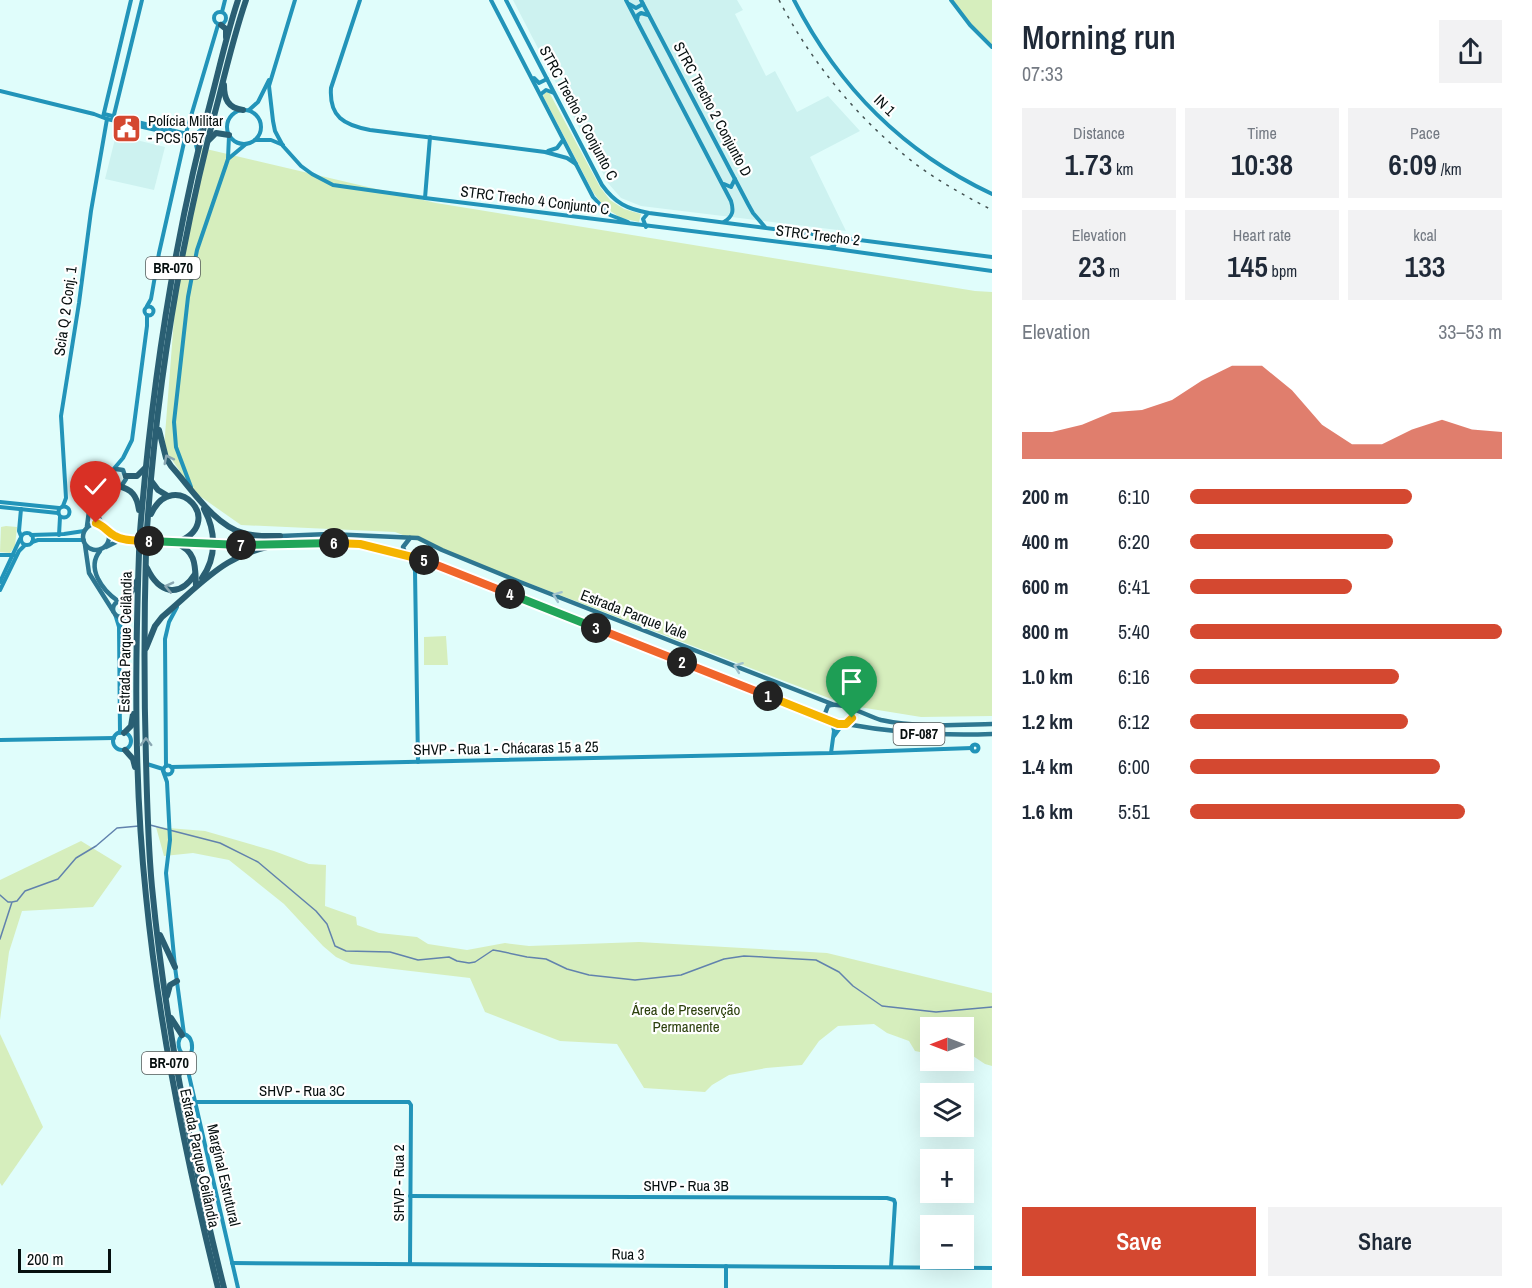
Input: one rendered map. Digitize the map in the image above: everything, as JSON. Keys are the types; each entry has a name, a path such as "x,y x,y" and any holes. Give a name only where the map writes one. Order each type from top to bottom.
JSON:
{"highway":[{"name":"Estrada Parque Ceilândia","path":"218,1288 195,1194 172,1083 148,916 145,835 138,777 136,696 138,578 147,529 144,520 145,468 166,309 182,218 197,153 238,0"},
{"name":"Estrada Parque Ceilândia","path":"144,822 146,764 143,660 146,565 140,532 152,481 157,420 171,316 190,218 206,143 246,0"},
{"path":"224,14 235,10"},
{"path":"220,25 226,29 225,46"},
{"path":"224,79 227,102 232,107 246,110"},
{"path":"206,143 216,133 229,135"},
{"path":"157,420 165,458 212,514 229,527 252,535 280,536"},
{"path":"124,473 137,476 145,468"},
{"path":"152,481 158,490 168,496"},
{"path":"117,485 128,488 136,497 144,520"},
{"path":"193,490 208,516 214,544 209,565 196,586"},
{"path":"144,520 156,505 168,496 179,495 188,498 195,504 199,514 194,531 185,539 175,543"},
{"path":"175,543 190,552 194,558 196,586"},
{"path":"143,660 148,641 162,617 219,567 233,558 261,548 286,543"},
{"path":"146,565 158,585 172,590 182,589 195,574"},
{"path":"126,602 138,578"},
{"path":"122,733 131,726 136,696"},
{"path":"125,750 133,759 138,777"},
{"name":"Estrada Parque Ceilândia","path":"145,835 178,1081 201,1193 224,1288"},
{"path":"157,929 175,967"},
{"path":"177,981 170,986 167,993 167,1008 175,1027 183,1034"},
{"path":"178,1081 186,1056"}],"main road":[{"path":"116,469 124,473 124,483 107,489 97,503 97,514 109,538 95,558 94,571 106,590 118,601 126,602 129,609 126,615 121,617 114,613 89,573 84,542 90,504 111,473 116,469"},
{"path":"111,473 110,481 117,485"},
{"path":"85,529 96,523 106,528"},
{"name":"DF-087","path":"106,528 122,539 175,543 360,544 424,560"},
{"name":"DF-087","path":"248,545 280,536 343,534 418,538 429,544"},
{"path":"408,557 403,547 410,538"},
{"path":"84,542 90,550 102,549 122,539"},
{"path":"424,560 431,552 429,544"},
{"name":"Estrada Parque Vale","path":"429,544 832,704"},
{"name":"Estrada Parque Vale","path":"424,560 825,718"},
{"path":"114,613 114,605 118,601"},
{"path":"825,718 825,711 832,704"},
{"name":"DF-087","path":"832,704 880,720 909,724 992,724"},
{"path":"844,724 852,718 850,709"},
{"name":"DF-087","path":"825,718 832,722 926,735 992,734"}],"street":[{"name":"Scia Q 2 Conj. 1","path":"62,535 61,512 66,498 62,409 105,117 131,0"},
{"path":"114,118 142,0"},
{"path":"111,473 129,448 135,426 147,326 149,315 154,312 150,307 161,243 185,135 220,25 225,21 225,0"},
{"path":"283,146 275,131 269,102 269,86 295,0"},
{"name":"STRC Trecho 3 Conjunto C","path":"490,0 600,206 620,220 643,226"},
{"name":"STRC Trecho 3 Conjunto C","path":"506,0 602,185 611,197 627,208 649,213 724,222"},
{"name":"IN 1","path":"794,0 817,41 844,79 875,114 934,163 992,194"},
{"path":"951,0 970,25 992,47"},
{"path":"360,1 331,88 333,109 347,124 545,152 561,155 576,164"},
{"path":"626,1 634,8 642,2"},
{"path":"626,1 722,182 733,207 731,216 724,222"},
{"name":"STRC Trecho 2 Conjunto D","path":"642,2 753,213 766,227"},
{"path":"220,25 213,20 214,16 218,12 224,14"},
{"path":"638,23 638,15 641,13 651,18"},
{"path":"126,22 129,26 136,25"},
{"path":"123,34 128,33 134,37"},
{"path":"523,63 536,81 547,79"},
{"path":"193,490 176,447 174,422 188,297 197,250 228,159 229,120 234,114 246,110 261,98 273,71"},
{"path":"541,96 542,91 546,90 555,93"},
{"path":"0,91 185,135 195,141 197,153"},
{"path":"246,110 257,117 260,125 259,133 254,140"},
{"path":"185,135 196,134 203,128"},
{"path":"229,135 238,142 246,144"},
{"path":"425,198 430,137"},
{"path":"545,152 557,148 563,139"},
{"path":"228,159 254,140 271,140 283,146"},
{"name":"STRC Trecho 4 Conjunto C","path":"283,146 301,166 333,185 643,226"},
{"path":"722,182 731,187 735,178"},
{"path":"643,226 643,219 649,213"},
{"name":"STRC Trecho 2","path":"724,222 992,257"},
{"name":"STRC Trecho 2","path":"643,226 828,248 992,271"},
{"path":"828,248 835,243 834,237 830,236"},
{"path":"853,252 850,247 855,239"},
{"path":"149,315 145,310 150,307"},
{"path":"123,458 124,473"},
{"path":"0,502 61,512"},
{"path":"0,507 61,512"},
{"path":"21,509 19,531 25,545"},
{"path":"0,582 21,538 26,533 62,535 85,529"},
{"path":"31,535 32,542"},
{"path":"0,590 25,545 47,539 84,542"},
{"path":"0,555 14,555"},
{"path":"408,557 415,571 418,762"},
{"path":"415,571 424,560"},
{"path":"182,599 172,615 165,639 170,840 166,867 183,1034 179,1047 186,1056 192,1045 189,1037 183,1034"},
{"path":"114,613 119,627 122,733"},
{"path":"119,627 126,615"},
{"path":"831,753 834,736 832,722"},
{"path":"834,736 844,724"},
{"path":"0,740 114,738 122,733"},
{"path":"114,738 115,746 119,750 125,750 131,741 129,736 122,733"},
{"name":"SHVP - Rua 1 - Chácaras 15 a 25","path":"168,769 181,766 831,753 973,746 975,734"},
{"path":"146,764 168,769"},
{"name":"Marginal Estrutural","path":"186,1056 238,1288"},
{"name":"SHVP - Rua 3C","path":"195,1102 409,1102"},
{"name":"SHVP - Rua 2","path":"409,1102 410,1264"},
{"name":"SHVP - Rua 3B","path":"410,1196 890,1198 895,1203 891,1267"},
{"name":"Rua 3","path":"232,1263 992,1268"},
{"path":"726,1266 726,1288"}],"shaded area":[{"path":"513,0 737,0 743,10 735,14 766,76 775,71 797,112 828,96 860,131 810,157 846,231 641,206 621,198 608,183"},
{"path":"116,135 165,147 154,190 105,179"}],"green space":[{"path":"951,0 992,0 992,47 970,25"},
{"path":"546,91 549,92 600,187 610,200 624,209 641,214 639,222 621,218 604,207 593,192 543,96"},
{"path":"202,148 436,203 992,292 992,716 921,717 847,705 395,532 241,525 194,492 164,448 176,293"},
{"path":"1,527 17,527 15,546 10,553 0,552"},
{"path":"446,636 448,665 424,665 424,637"},
{"name":"Área de Preservção Permanente","path":"156,827 205,831 274,851 309,864 326,865 325,906 356,917 357,925 379,933 417,937 428,944 467,950 505,943 529,946 639,942 827,953 992,993 992,1066 974,1057 974,1017 920,1017 920,1052 915,1051 909,1041 887,1033 874,1024 838,1026 819,1041 802,1065 766,1068 729,1075 705,1092 644,1088 617,1044 560,1041 485,1012 470,978 351,964 336,957 323,946 284,904 229,860 193,853 164,856"},
{"path":"81,841 122,866 93,907 22,911 9,952 0,1020 0,880"},
{"path":"0,1034 43,1127 2,1186 0,1183"}],"waterway":[{"path":"150,825 220,843 258,862 316,911 327,924 335,946 346,951 390,952 418,960 449,957 469,963 475,962 493,950 546,959 567,969 589,975 635,980 681,975 724,959 744,956 816,960 839,972 853,986 882,1006 936,1012 992,1007"},
{"path":"0,939 12,902 17,901 25,891 58,879 76,858 96,846 117,828 139,826"},
{"path":"0,895 11,902"}],"railway":[{"path":"779,0 821,67 873,127 922,169 992,210"}],"place":[{"name":"Polícia Militar - PCS 057","path":"127,129"}],"route":[{"path":"96,523 122,539 232,545 351,543 381,548 430,562 836,723 844,725 852,718"}]}
